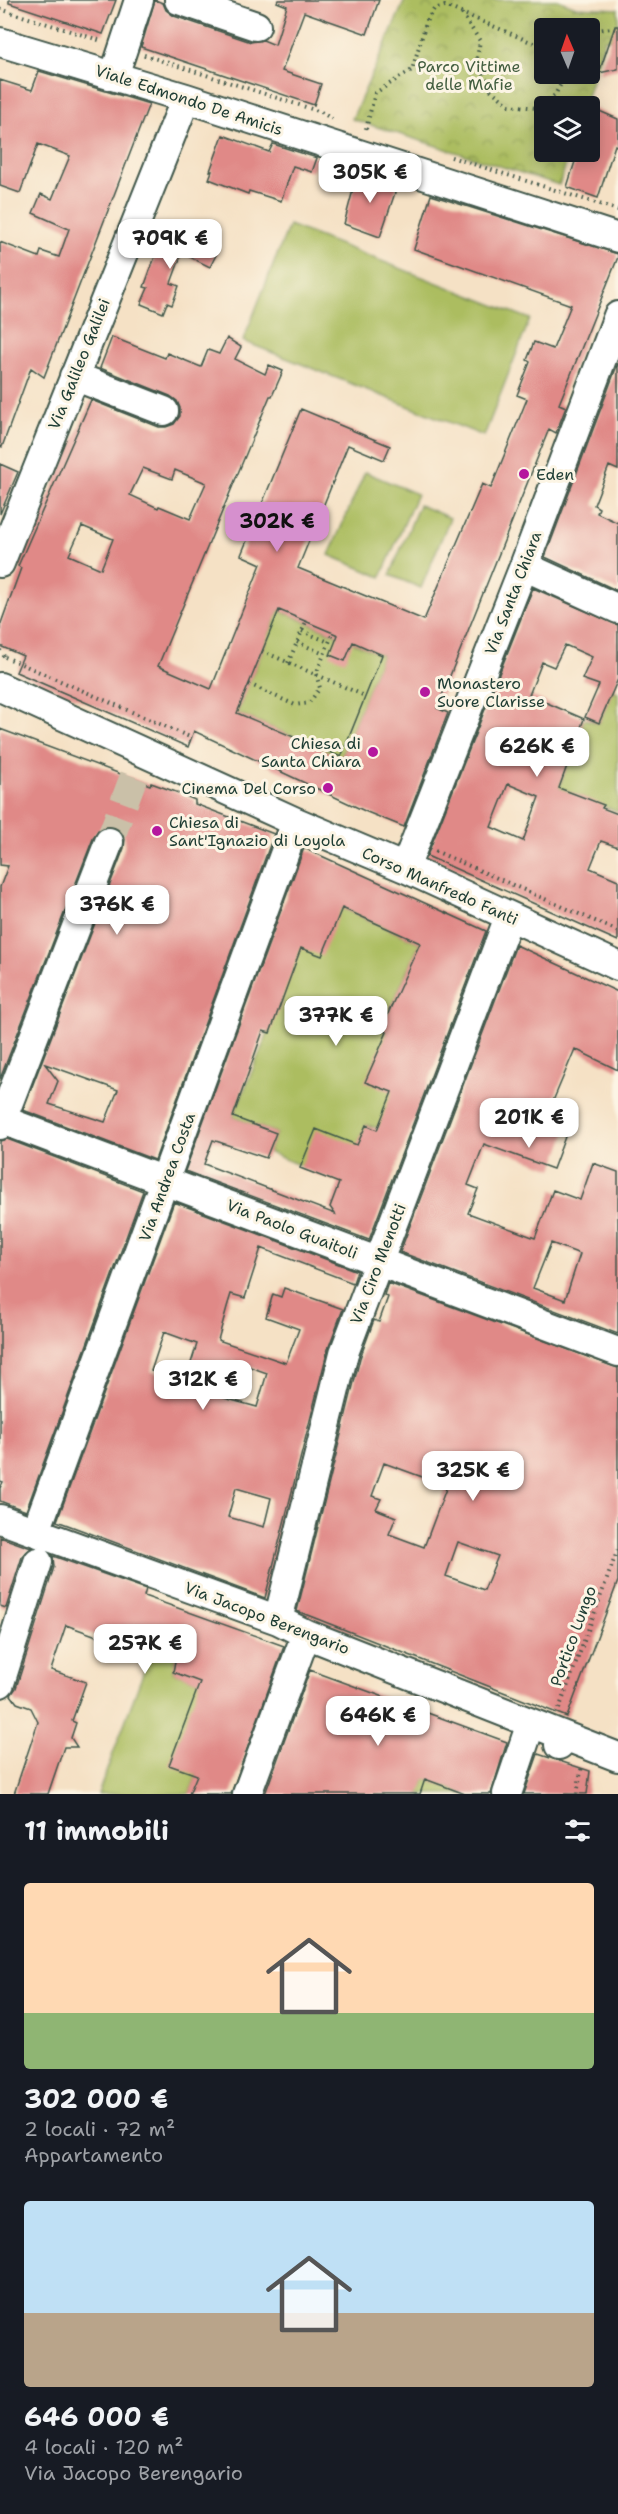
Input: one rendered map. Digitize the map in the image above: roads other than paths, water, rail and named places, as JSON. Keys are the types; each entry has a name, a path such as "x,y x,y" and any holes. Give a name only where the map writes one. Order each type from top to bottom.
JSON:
{"street":[{"path":"114,76 139,0"},
{"path":"179,0 256,26"},
{"name":"Viale Edmondo De Amicis","path":"0,42 186,98 618,238"},
{"name":"Via Galileo Galilei","path":"0,563 186,98"},
{"name":"Via Santa Chiara","path":"410,855 524,566 607,375 618,316"},
{"path":"74,376 164,411"},
{"path":"524,566 618,609"},
{"name":"Corso Manfredo Fanti","path":"0,687 140,762 296,822 410,855 509,917 618,966"},
{"name":"Via Andrea Costa","path":"0,1683 41,1544 166,1180 296,822"},
{"path":"1,1121 109,842"},
{"name":"Via Ciro Menotti","path":"278,1620 344,1353 509,917"},
{"name":"Via Paolo Guaitoli","path":"1,1121 166,1180 618,1352"},
{"name":"Via Jacopo Berengario","path":"0,1519 41,1544 278,1620 306,1634 551,1734 618,1757"},
{"path":"247,1794 306,1634"},
{"path":"507,1794 551,1734"}],"tunnel":[{"path":"109,842 136,771"}],"place":[{"name":"Eden","path":"524,474"},
{"name":"Monastero Suore Clarisse","path":"425,692"},
{"name":"Chiesa di Santa Chiara","path":"373,752"},
{"name":"Cinema Del Corso","path":"328,788"},
{"name":"Chiesa di Sant'Ignazio di Loyola","path":"157,831"}],"park label":[{"name":"Parco Vittime delle Mafie","path":"469,75"}]}
